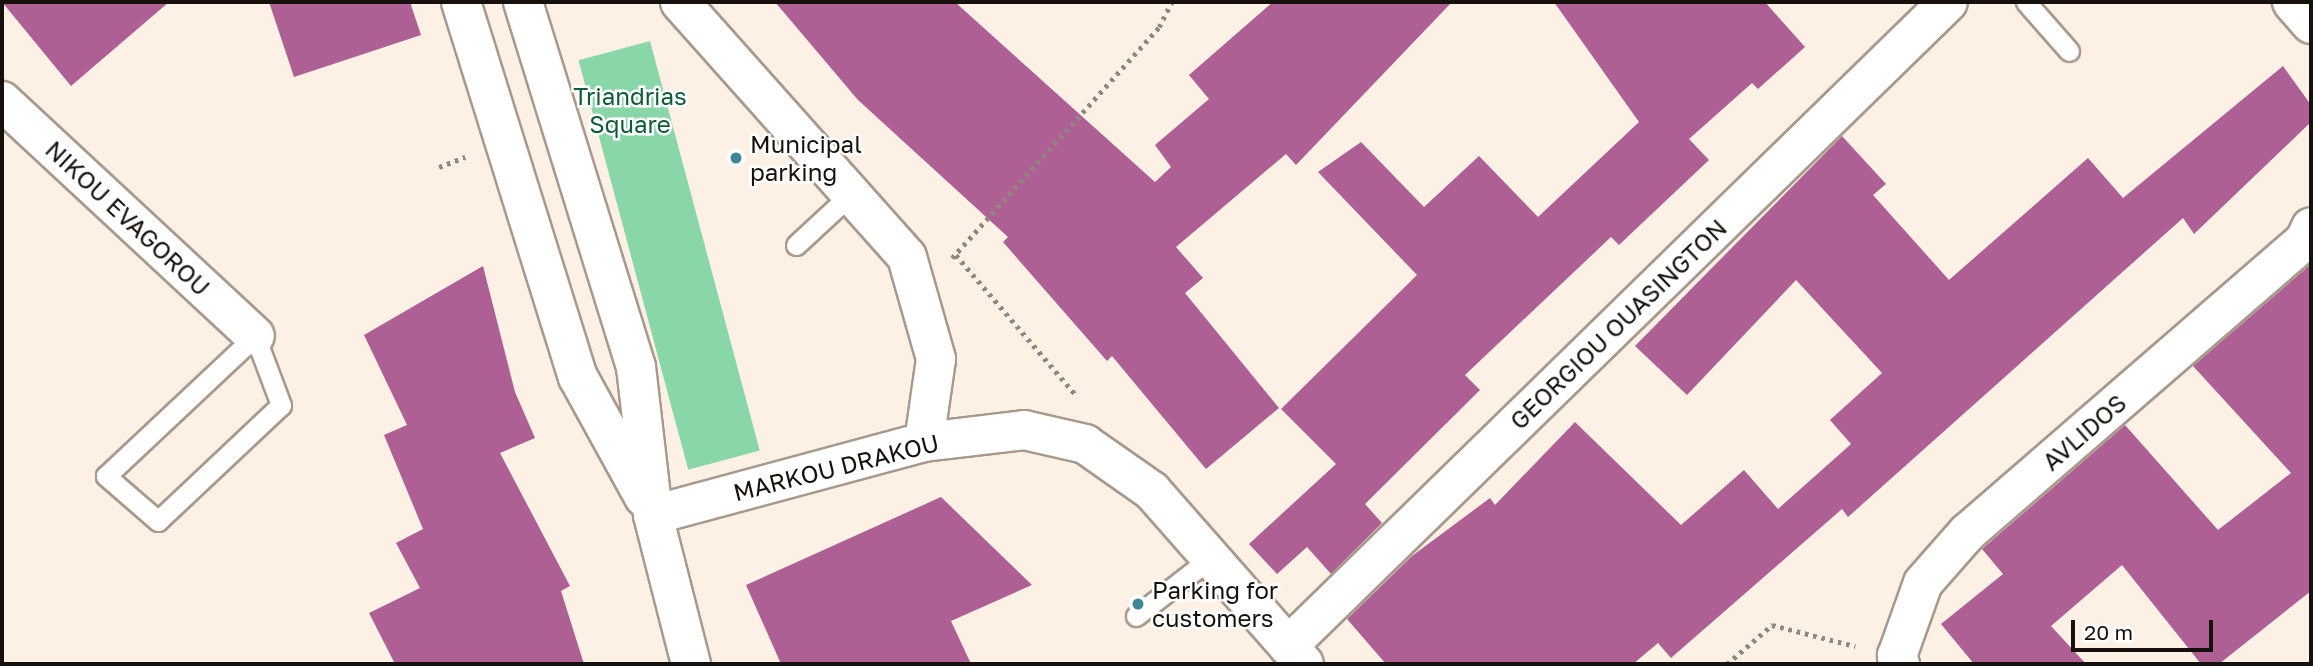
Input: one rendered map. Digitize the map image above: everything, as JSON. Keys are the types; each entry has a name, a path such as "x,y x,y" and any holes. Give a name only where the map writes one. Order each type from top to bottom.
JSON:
{"street":[{"path":"461,2 578,377 653,515"},
{"path":"523,2 636,367 653,515 691,664"},
{"path":"680,2 907,257 936,359 924,442"},
{"name":"GEORGIOU OUASINGTON","path":"1296,655 1948,2"},
{"path":"2291,2 2311,24"},
{"name":"NIKOU EVAGOROU","path":"2,101 255,336"},
{"name":"AVLIDOS","path":"1898,660 1923,583 1967,533 2305,240 2311,227"},
{"name":"MARKOU DRAKOU","path":"653,515 924,442 1024,430 1085,444 1152,491 1296,655"}],"lane":[{"path":"2026,2 2069,51"},
{"path":"796,245 851,194"},
{"path":"255,336 281,405 158,521 106,476 255,336"},
{"path":"1136,616 1212,557"}],"path":[{"path":"918,296 1159,27 1172,2"},
{"path":"956,255 1087,407 1100,454"},
{"path":"1727,664 1772,625 1898,660"}],"green space":[{"name":"Triandrias Square","path":"650,41 760,451 688,470 579,60"}],"building":[{"path":"2,2 169,2 71,86"},
{"path":"269,2 410,2 421,35 294,77"},
{"path":"775,2 955,2 1155,182 1171,167 1155,145 1209,99 1189,75 1273,2 1452,2 1296,165 1286,154 1176,247 1203,278 1185,293 1279,408 1206,469 1112,356 1107,361 1003,242 1008,237 858,100"},
{"path":"1554,2 1765,2 1805,47 1758,89 1752,83 1689,139 1709,160 1619,245 1611,237 1465,375 1480,390 1365,504 1382,523 1331,574 1307,547 1277,574 1249,544 1336,464 1281,409 1417,275 1318,172 1361,142 1424,207 1479,156 1538,217 1639,122"},
{"path":"2283,66 2311,105 2311,122 2194,234 2183,218 1848,517 1842,509 1671,658 1658,643 1633,664 1386,664 1347,619 1412,556 1490,498 1495,505 1575,422 1681,525 1744,470 1778,509 1851,444 1830,420 1882,373 1796,280 1687,395 1635,346 1842,136 1886,184 1873,195 1949,280 2088,158 2123,198"},
{"path":"2311,264 2311,591 2219,664 2201,664 2122,565 2051,626 2086,664 1974,664 1941,624 2003,574 1982,549 2125,425 2218,530 2291,473 2193,366"},
{"path":"483,266 515,392 535,438 500,453 570,586 561,591 584,664 395,664 369,613 420,588 396,543 423,529 384,435 407,425 364,335"},
{"path":"941,497 1032,585 951,621 971,664 781,664 746,585"}],"place":[{"name":"Municipal parking","path":"736,158"},
{"name":"Parking for customers","path":"1138,604"}]}
